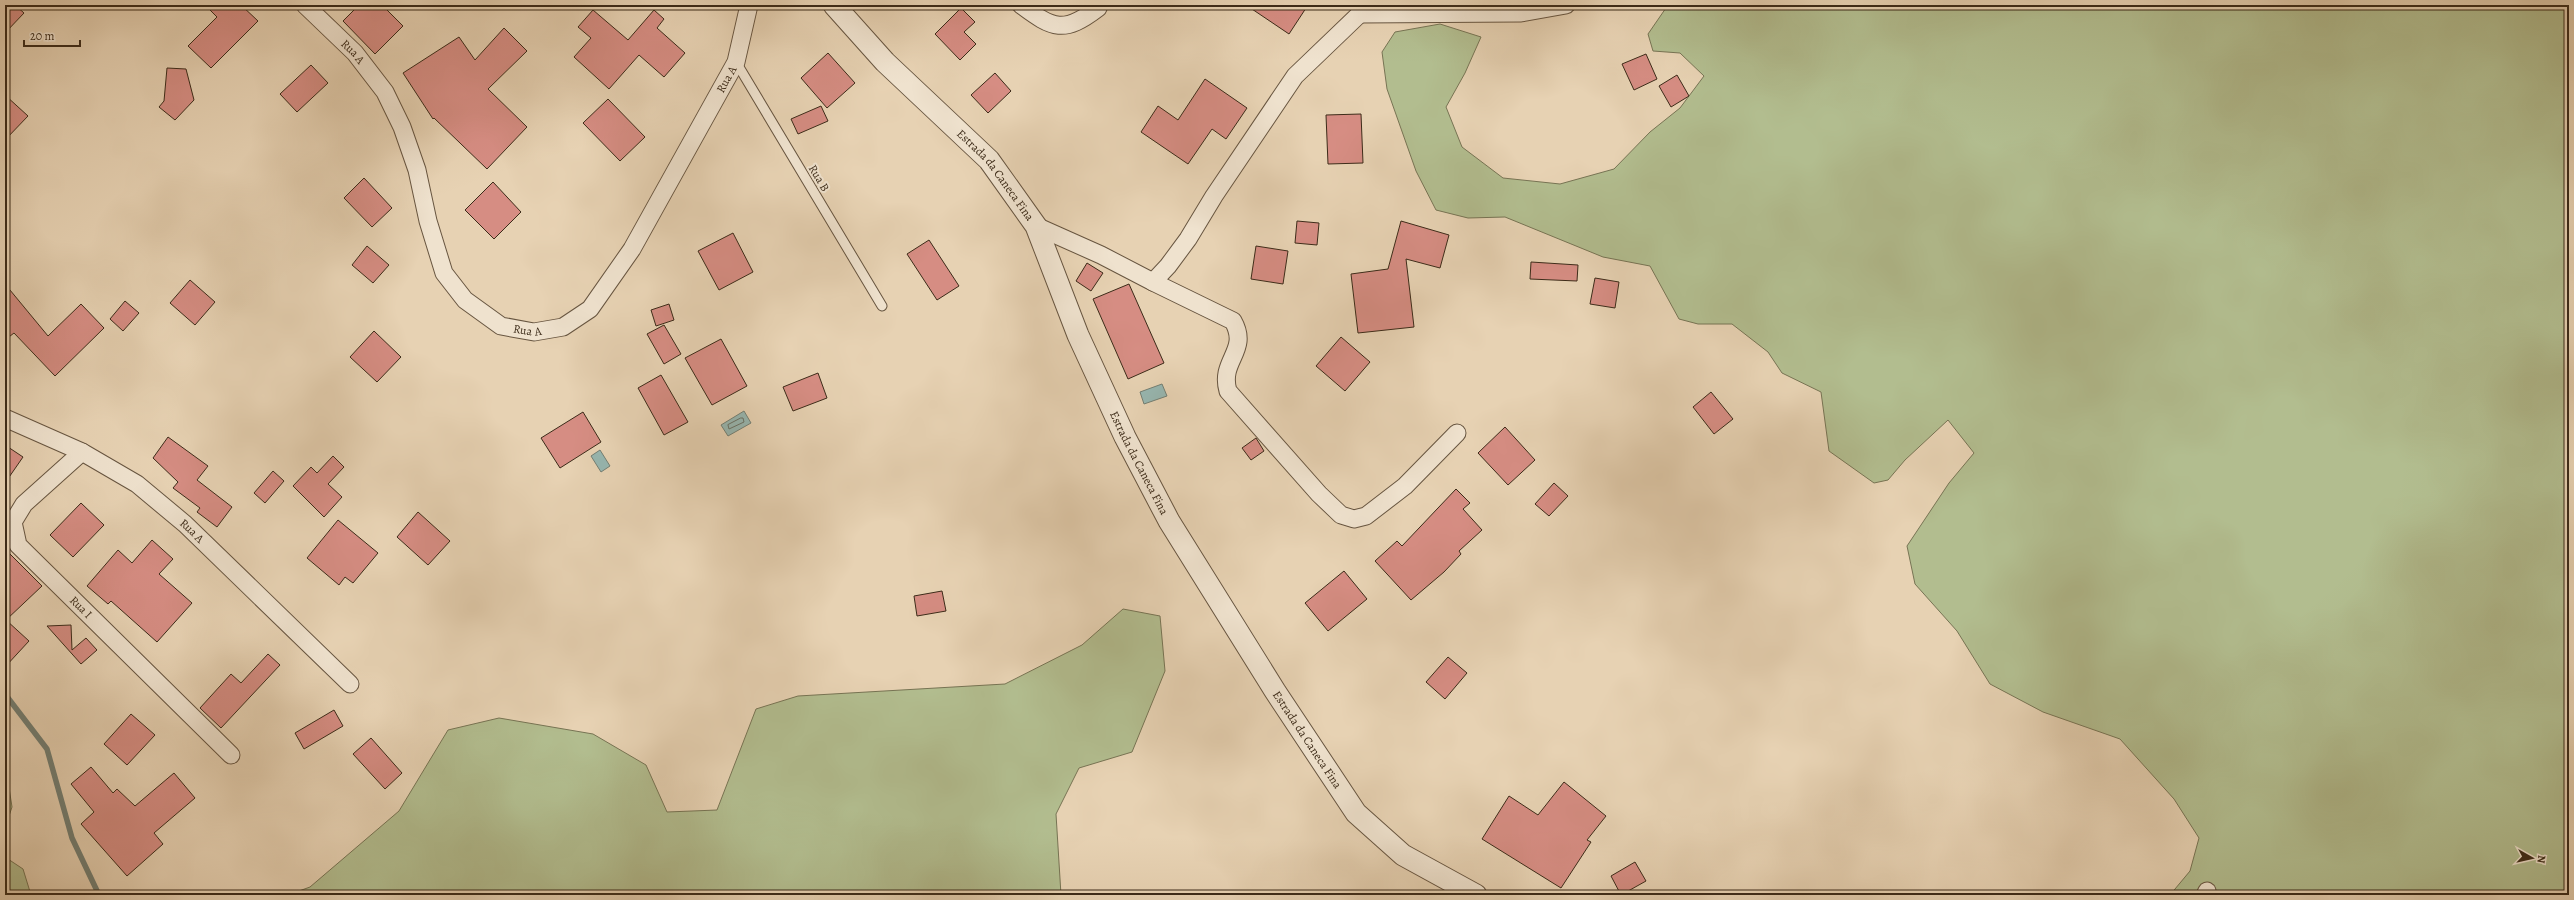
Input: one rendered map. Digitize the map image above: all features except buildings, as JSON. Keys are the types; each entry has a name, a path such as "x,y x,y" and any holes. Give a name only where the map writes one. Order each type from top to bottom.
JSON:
{"street":[{"name":"Rua A","path":"305,5 355,53 385,92 402,127 417,170 428,221 444,273 465,300 501,326 534,332 562,327 590,309 632,249 736,62 750,5"},
{"name":"Estrada da Caneca Fina","path":"834,5 885,62 989,160 1036,226 1078,335 1129,444 1169,521 1280,698 1356,812 1403,855 1476,895"},
{"path":"1021,5 1042,21 1066,27 1080,22 1098,8 1099,5"},
{"path":"1153,282 1168,266 1188,238 1214,196 1295,76 1364,9 1521,13 1566,5"},
{"path":"1036,226 1101,255 1233,321 1239,332 1239,342 1226,372 1228,392 1319,494 1341,515 1354,519 1366,516 1405,486 1457,433"},
{"name":"Rua A","path":"5,418 82,452 137,484 184,524 350,684"},
{"name":"Rua I","path":"82,452 24,504 13,522 18,544 231,755"}],"lane":[{"name":"Rua B","path":"736,62 882,306"}],"green space":[{"path":"1668,5 2569,5 2569,895 2170,895 2190,871 2199,838 2174,799 2120,739 2043,712 1990,684 1957,631 1915,584 1907,546 1949,483 1974,453 1948,420 1905,460 1888,480 1874,483 1829,451 1821,392 1782,373 1768,352 1732,324 1698,324 1679,319 1650,266 1603,257 1505,217 1468,218 1436,210 1416,171 1387,89 1382,52 1395,32 1440,24 1481,37 1465,73 1446,107 1462,147 1503,178 1560,184 1614,169 1650,132 1680,108 1704,76 1680,53 1653,51 1648,34"},
{"path":"1123,609 1160,616 1165,671 1132,752 1079,768 1056,814 1061,895 288,895 310,887 399,811 448,730 499,718 593,734 646,765 667,812 717,810 756,709 798,696 1005,684 1082,645"},
{"path":"5,762 12,807 9,816 5,812"},
{"path":"5,857 23,869 31,895 5,895"}],"water":[{"path":"1162,384 1167,396 1144,404 1140,392"},
{"path":"744,411 751,423 728,436 721,425"},
{"path":"600,450 610,466 601,472 591,456"}],"waterway":[{"path":"5,694 47,749 72,838 99,895"}]}
